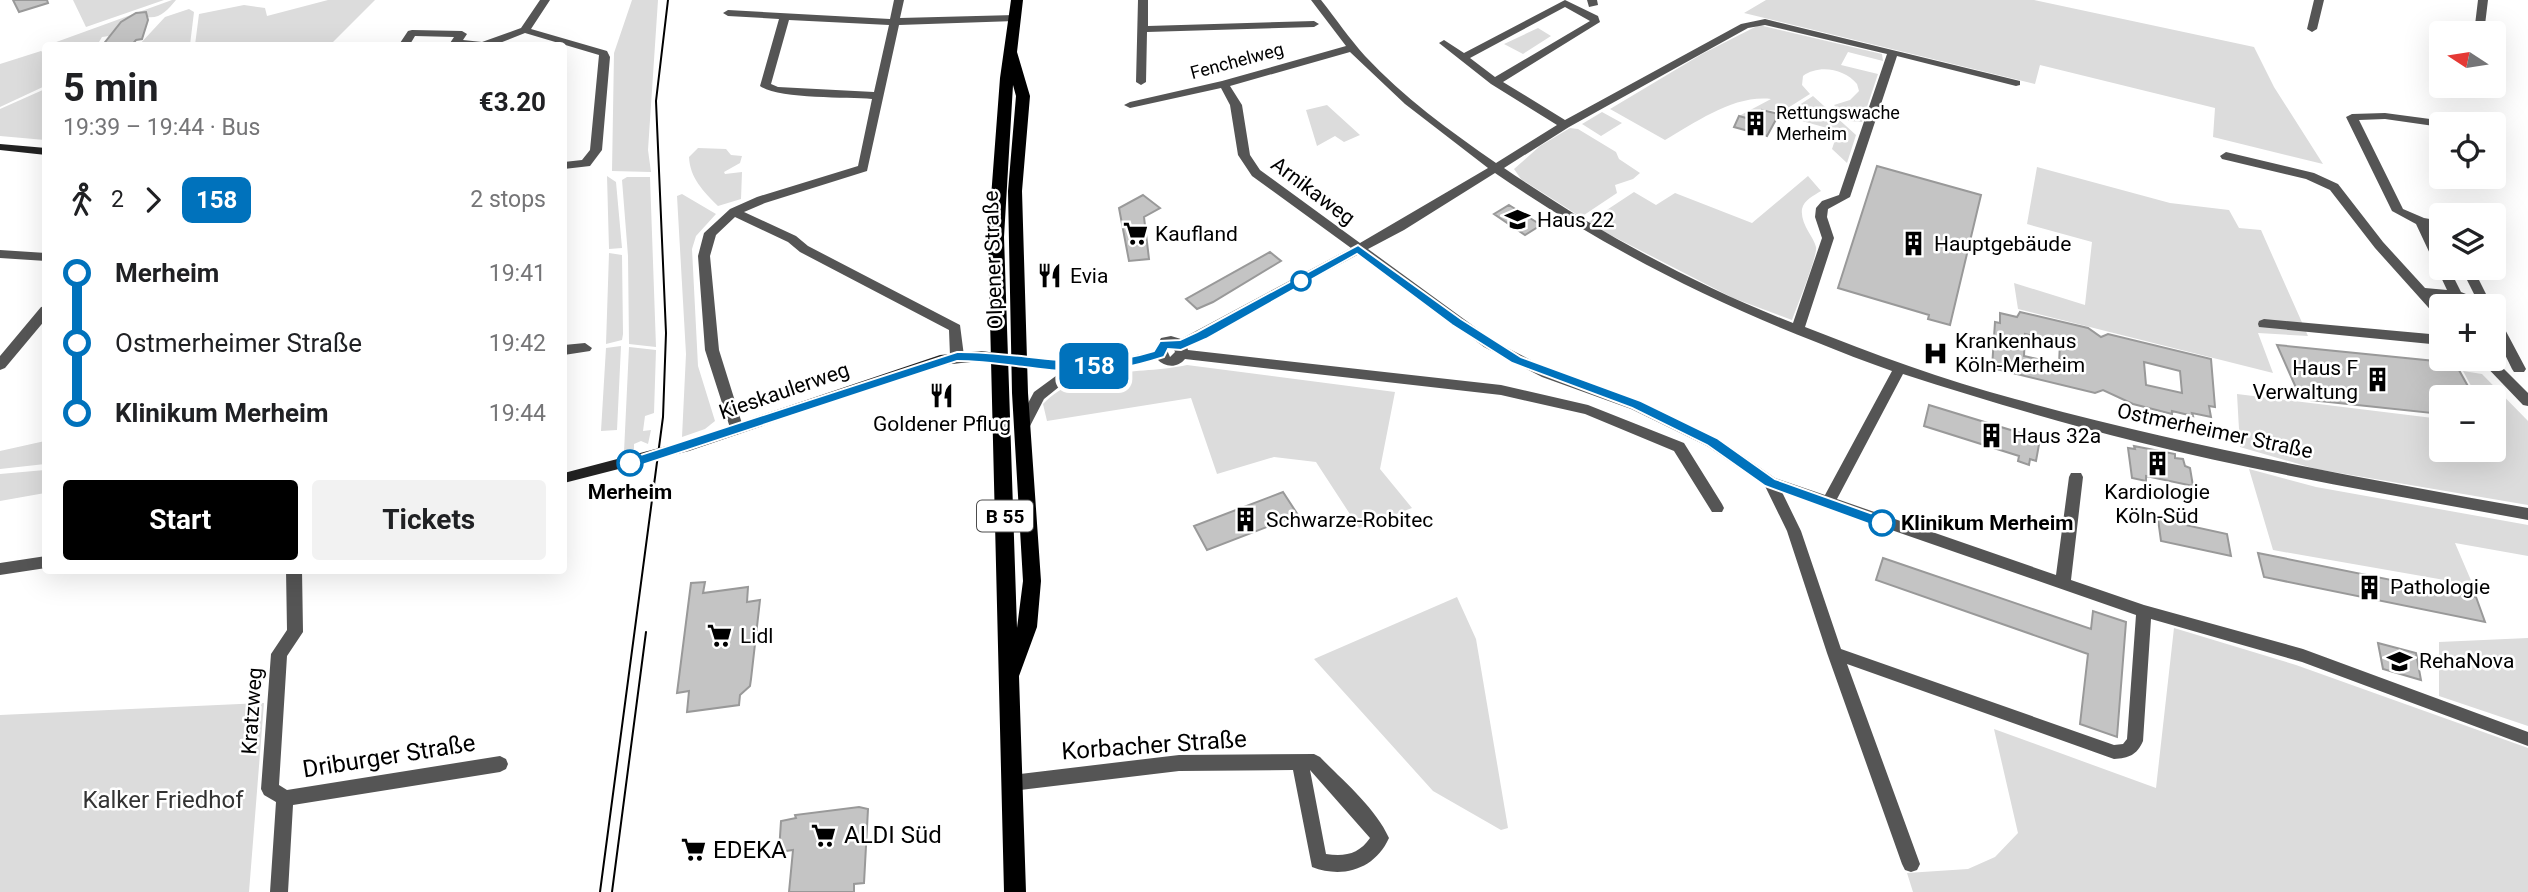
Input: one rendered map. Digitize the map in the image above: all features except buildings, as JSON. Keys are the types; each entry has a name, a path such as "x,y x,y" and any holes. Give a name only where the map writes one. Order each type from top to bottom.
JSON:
{"main road":[{"name":"Olpener Straße","path":"1011,673 1027,627 1032,581 1020,361 1015,191 1012,54 1017,0"},
{"name":"Olpener Straße","path":"1015,96 997,215 1006,634 1011,673 1015,892"}],"street":[{"path":"525,30 545,0"},
{"path":"737,430 712,350 704,256 710,233 734,212 761,200 863,168 900,0"},
{"path":"1141,82 1143,0"},
{"name":"Ostmerheimer Straße","path":"1316,0 1352,48 1426,115 1495,168 1590,230 1698,286 1797,331 1899,369 2030,410 2148,440 2316,477 2528,514"},
{"path":"2312,29 2319,0"},
{"path":"2480,21 2483,0"},
{"path":"1462,58 1565,3 1594,18 1595,22 1495,82"},
{"path":"727,13 895,20 1015,18"},
{"path":"785,16 765,86 777,90 879,96"},
{"path":"1020,361 1075,368 1135,362 1159,354 1171,360 1182,349 1358,249 1565,125 1757,22 2016,83"},
{"path":"1143,29 1314,24"},
{"path":"491,42 525,30 599,51 605,57 596,150 586,163 567,165"},
{"path":"406,42 412,33 462,34 456,42"},
{"path":"1444,43 1495,82 1565,125"},
{"name":"Fenchelweg","path":"1130,105 1224,84 1352,48"},
{"path":"1797,331 1828,238 1819,216 1830,201 1844,197 1893,52"},
{"name":"Arnikaweg","path":"1224,84 1236,105 1244,155 1256,173 1358,249"},
{"path":"2429,122 2385,116 2352,117 2398,211 2429,223"},
{"path":"0,147 42,152"},
{"path":"2227,156 2310,176 2334,187 2379,245 2429,300"},
{"path":"734,212 792,239 804,249 955,328 957,356"},
{"path":"2421,222 2429,239"},
{"path":"1358,249 1492,346 1547,374 1636,405 1712,442 1770,482 2144,611 2303,656 2528,739"},
{"path":"0,254 42,257"},
{"path":"2422,292 2445,294"},
{"path":"0,365 42,315"},
{"path":"2264,324 2429,339"},
{"path":"2500,373 2524,370 2506,340"},
{"path":"567,350 585,348"},
{"path":"1182,349 1501,390 1588,410 1679,447 1717,508"},
{"name":"Kieskaulerweg","path":"567,477 627,464 737,430 957,356 1020,361"},
{"path":"1024,424 1039,396 1075,368"},
{"path":"1828,503 1899,369"},
{"path":"2500,373 2528,401"},
{"path":"2063,583 2076,477"},
{"path":"1770,482 1794,531 1911,864"},
{"path":"0,569 42,563"},
{"name":"Kratzweg","path":"285,798 270,789 279,654 295,632 294,574"},
{"path":"1835,653 2114,752 2127,751 2135,741 2144,611"},
{"name":"Korbacher Straße","path":"1011,783 1179,763 1300,762 1314,762 1372,825 1380,838 1375,849 1351,864 1335,866 1318,861 1300,762"},
{"name":"Driburger Straße","path":"285,798 500,764"},
{"path":"279,892 285,798"}],"green space":[{"path":"73,0 164,0 86,27"},
{"path":"176,0 158,16 148,17 143,16 145,13 139,13 129,17 99,42 56,42"},
{"path":"328,0 375,0 333,42 195,42 199,14 244,5 265,8 267,16"},
{"path":"632,0 658,0 648,150 651,172 612,171 614,53"},
{"path":"1766,0 2034,0 2254,47 2274,87 2323,164 2213,137 2215,108 2040,65 2035,84 1744,13"},
{"path":"189,9 194,12 190,42 142,42 165,17"},
{"path":"1759,25 1882,54 1883,61 1848,52 1841,65 1878,74 1862,122 1849,121 1834,105 1850,100 1859,91 1857,84 1846,75 1824,69 1803,76 1802,85 1810,94 1783,111 1762,110 1757,121 1739,116 1771,99 1743,101 1716,111 1665,140 1610,109 1702,54"},
{"path":"1538,28 1551,36 1523,54 1504,44"},
{"path":"41,51 42,87 0,107 0,64"},
{"path":"42,90 42,140 0,136 0,109"},
{"path":"1813,96 1856,135 1847,163 1832,149 1838,131 1791,118 1792,114 1787,113"},
{"path":"1327,105 1360,135 1344,142 1335,136 1317,146 1306,110"},
{"path":"1602,112 1622,123 1601,136 1582,124"},
{"path":"1570,128 1578,129 1616,152 1619,159 1640,173 1633,179 1615,185 1617,193 1581,217 1521,179 1514,169 1540,146"},
{"path":"698,148 726,149 731,155 742,156 740,163 724,172 742,172 741,199 718,206 702,189 692,171 689,157"},
{"path":"2037,167 2170,203 2229,210 2239,228 2261,230 2308,336 2258,333 2273,373 2018,309 2014,283 2085,305 2092,242 2027,224"},
{"path":"607,176 616,182 622,248 609,249"},
{"path":"1808,176 1821,191 1807,201 1802,209 1803,220 1815,243 1816,252 1792,320 1733,298 1587,223 1634,192 1656,205 1675,193 1752,223"},
{"path":"627,177 650,177 656,347 629,344 628,256 622,180"},
{"path":"682,194 716,214 696,236 692,249 698,366 715,421 705,429 682,437 686,354 677,196"},
{"path":"609,253 622,255 623,334 622,340 606,344"},
{"path":"621,346 617,430 601,431 606,348"},
{"path":"629,347 656,350 654,413 645,416 643,431 651,430 648,444 641,441 634,444 634,449 624,452"},
{"path":"1187,365 1395,392 1380,469 1412,508 1359,528 1316,462 1274,457 1217,474 1191,398 1047,421 1043,404 1075,383 1111,374"},
{"path":"2463,371 2482,374 2493,385 2471,385"},
{"path":"2237,394 2429,418 2429,462 2506,462 2506,399 2528,421 2528,505 2316,469 2240,447"},
{"path":"42,442 42,464 0,469 0,451"},
{"path":"2249,469 2316,487 2528,525 2528,556 2455,543 2473,585 2273,550"},
{"path":"42,470 42,494 0,501 0,474"},
{"path":"1457,597 1476,639 1508,828 1501,830 1433,791 1314,659"},
{"path":"2174,628 2296,665 2528,748 2528,892 1913,892 1907,873 1968,869 1995,857 2018,833 1994,729 2156,788"},
{"path":"2528,638 2528,726 2439,696 2439,642"},
{"name":"Kalker Friedhof","path":"264,703 249,892 0,892 0,715"}],"tram line":[{"path":"600,892 663,417 666,333 656,101 668,0"},
{"path":"612,892 646,632"}],"bus line":[{"name":"158","path":"630,463 957,356 981,356 1075,368 1135,362 1159,354 1159,348 1164,344 1175,342 1181,345 1202,335 1358,249 1457,322 1516,360 1547,374 1636,405 1712,442 1770,482 1882,523"}],"place":[{"name":"Rettungswache Merheim","path":"1756,123"},
{"name":"Haus 22","path":"1517,220"},
{"name":"Kaufland","path":"1135,234"},
{"name":"Hauptgebäude","path":"1914,244"},
{"name":"Evia","path":"1050,276"},
{"name":"Krankenhaus Köln-Merheim","path":"1935,353"},
{"name":"Haus F Verwaltung","path":"2378,380"},
{"name":"Goldener Pflug","path":"942,395"},
{"name":"Haus 32a","path":"1992,436"},
{"name":"Merheim","path":"630,463"},
{"name":"Kardiologie Köln-Süd","path":"2157,463"},
{"name":"Schwarze-Robitec","path":"1246,520"},
{"name":"Klinikum Merheim","path":"1882,523"},
{"name":"Pathologie","path":"2370,587"},
{"name":"Lidl","path":"720,636"},
{"name":"RehaNova","path":"2399,661"},
{"name":"ALDI Süd","path":"824,835"},
{"name":"EDEKA","path":"693,850"}]}
